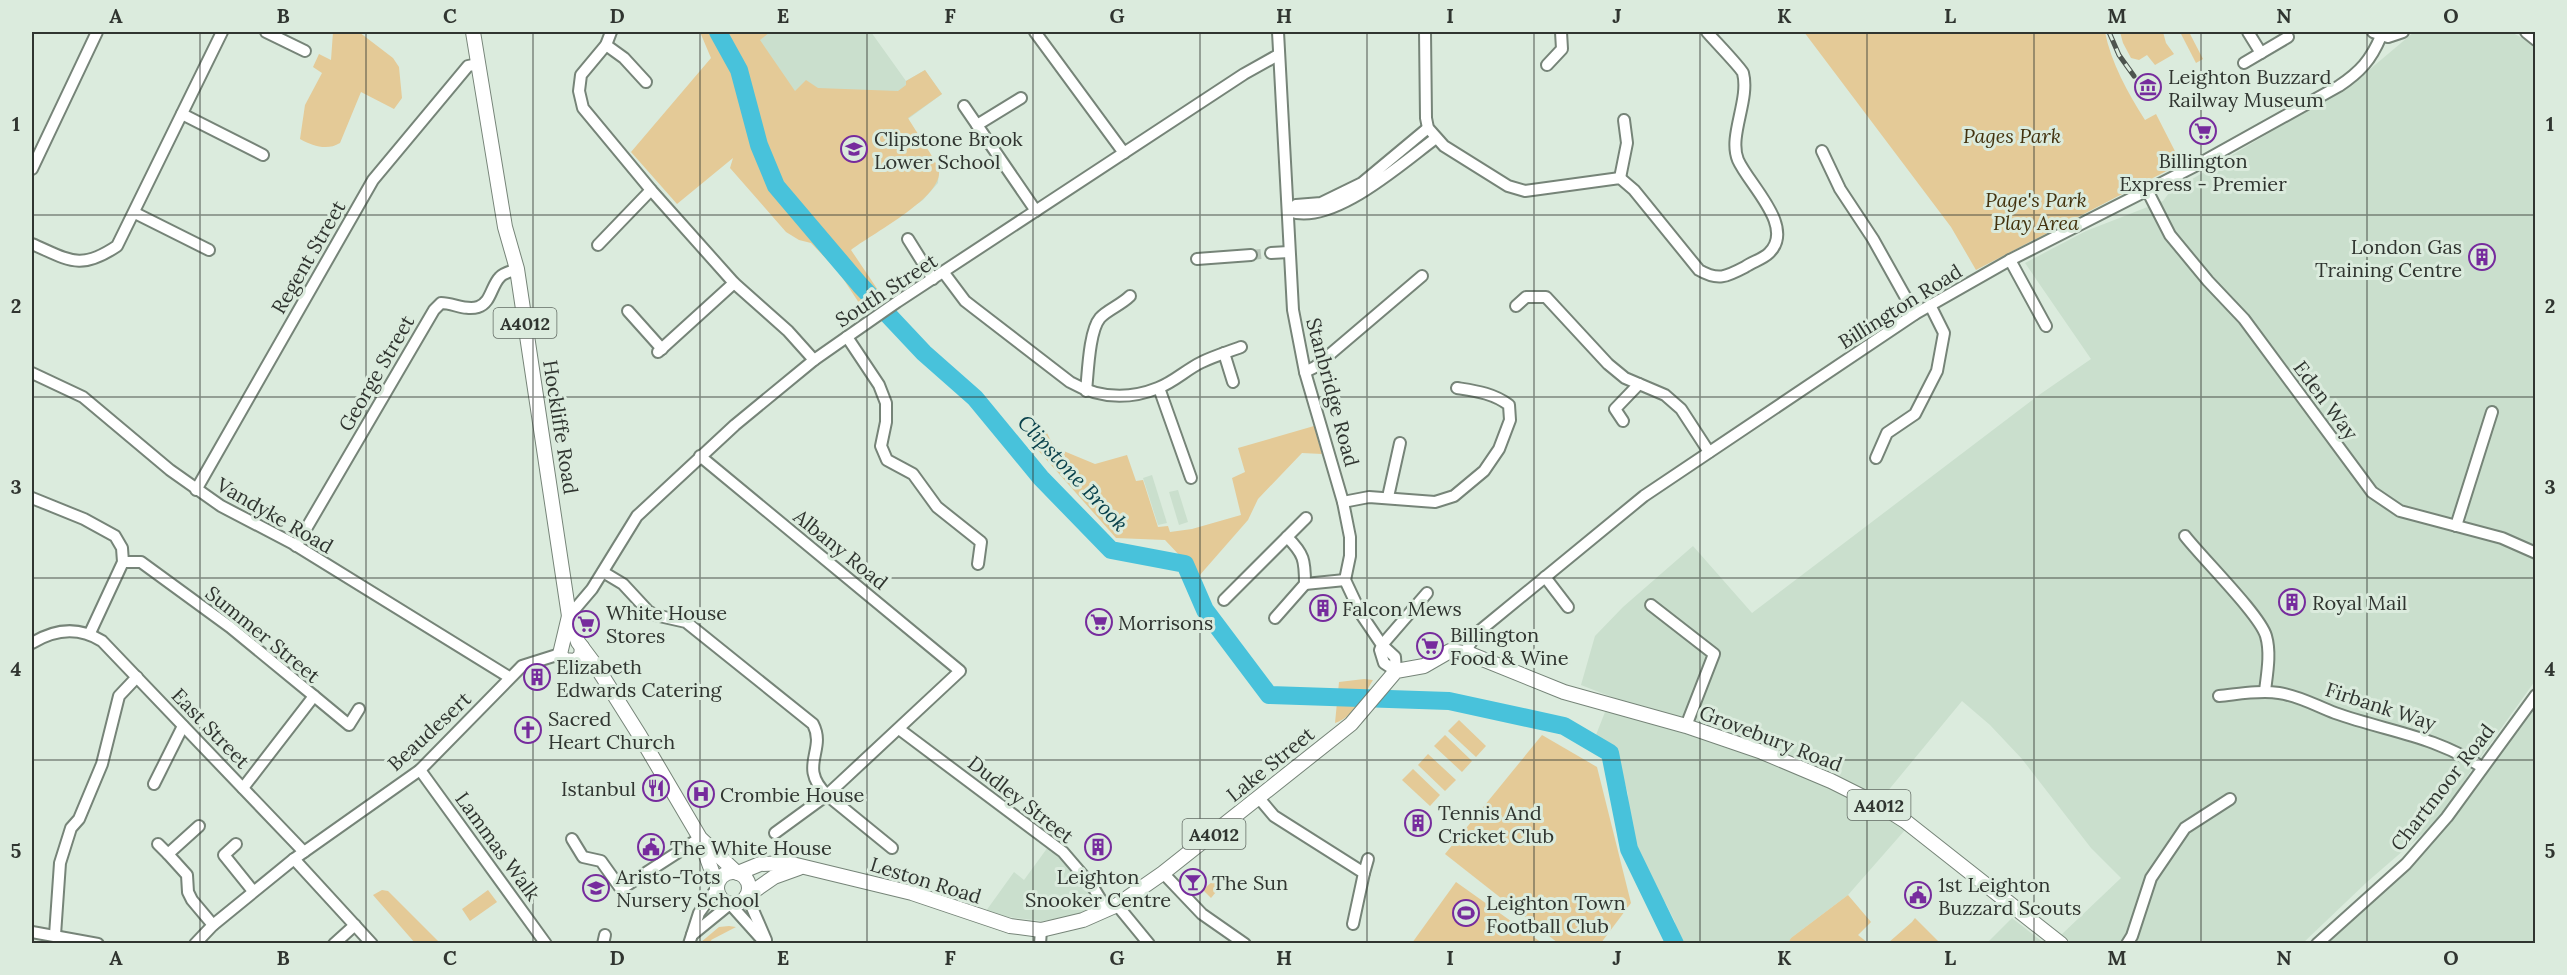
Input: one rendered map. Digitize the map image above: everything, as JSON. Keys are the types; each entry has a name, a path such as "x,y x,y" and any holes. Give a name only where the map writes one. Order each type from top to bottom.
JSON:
{"main road":[{"name":"Hockliffe Road","path":"473,32 505,227 517,269 569,616 580,644 640,736 700,838"},
{"name":"Hockliffe Road","path":"561,648 569,616"},
{"path":"575,661 581,656 580,644 568,640 561,648 568,661 575,661 603,680"},
{"path":"1396,671 1424,666 1450,651 1465,652"},
{"name":"Grovebury Road","path":"1465,652 1564,692 1686,726 1772,755 1883,807 1905,821 2061,944"},
{"name":"Lake Street","path":"1040,937 1112,907 1162,873 1352,724 1396,671"},
{"path":"700,838 749,884 748,895 741,903 730,905 719,897 700,838"},
{"name":"Leston Road","path":"737,872 760,864 788,863 799,868 827,872 912,893 1040,937"},
{"name":"Leston Road","path":"748,895 774,877 799,868"},
{"path":"717,887 722,876 737,872"}],"street":[{"path":"32,169 97,32"},
{"path":"32,243 67,259 83,262 100,258 117,246 222,32"},
{"path":"266,32 305,51"},
{"path":"611,32 606,45 581,75 579,91 583,108 651,190 734,283 788,331 814,360"},
{"path":"1035,32 1124,153"},
{"name":"Stanbridge Road","path":"1278,32 1293,310 1305,372 1344,502 1350,537 1350,556 1345,580"},
{"path":"1425,32 1426,118 1428,128 1444,146 1508,186 1526,191 1620,178 1634,190 1698,270 1712,278 1728,276 1769,253 1778,238 1777,223 1738,159 1736,146 1744,94 1743,71 1707,32"},
{"path":"1547,65 1562,49 1561,32"},
{"path":"2248,32 2261,53"},
{"name":"Billington Road","path":"1465,652 1477,633 1644,496 1915,314 2010,260 2147,190 2339,86 2369,61 2377,34 2396,36 2403,32"},
{"path":"2526,32 2535,40"},
{"path":"2244,63 2288,37"},
{"path":"606,45 624,58 646,82"},
{"name":"South Street","path":"569,616 592,589 637,516 700,456 814,360 897,302 1244,74 1278,56"},
{"name":"Regent Street","path":"196,490 372,180 468,66 478,64"},
{"path":"977,125 1021,98"},
{"path":"964,106 1036,211"},
{"path":"182,114 263,155"},
{"path":"1620,178 1627,143 1624,120"},
{"path":"1288,211 1296,205 1321,203 1362,183 1428,128"},
{"path":"1288,211 1297,214 1327,210 1366,190 1436,138"},
{"path":"1822,151 1840,189 1873,239 1915,314"},
{"path":"597,245 651,190"},
{"name":"Eden Way","path":"2147,190 2170,235 2208,281 2244,319 2372,492 2400,511 2502,538 2535,553"},
{"path":"135,213 210,250"},
{"path":"908,239 933,279"},
{"path":"1270,254 1289,252"},
{"path":"1197,259 1251,255"},
{"path":"2010,260 2046,326"},
{"name":"George Street","path":"296,546 434,310 441,303 477,308 486,302 500,276 517,269"},
{"path":"944,273 965,301 1070,382 1101,396 1131,396 1159,388 1201,362 1241,347"},
{"path":"1305,372 1315,367 1422,276"},
{"path":"628,311 660,350 734,283"},
{"path":"1086,391 1094,328 1100,317 1119,307 1130,296"},
{"path":"1516,306 1526,297 1546,297 1565,321 1624,378 1665,395 1681,409 1709,452"},
{"path":"1876,458 1887,433 1915,414 1937,371 1944,333 1930,305"},
{"path":"846,337 879,385 886,403 886,422 881,446 887,460 913,474 937,507 981,542 978,564"},
{"path":"1224,353 1233,382"},
{"name":"Vandyke Road","path":"32,373 82,397 196,490 221,506 296,546 509,677"},
{"path":"1623,421 1615,409 1639,384"},
{"path":"1159,388 1191,478"},
{"path":"1344,502 1369,497 1435,501 1454,496 1484,471 1499,448 1510,420 1509,405 1499,398 1478,391 1457,388"},
{"path":"2456,526 2492,412"},
{"path":"1388,497 1400,443"},
{"name":"Albany Road","path":"700,456 960,671 899,729"},
{"path":"32,512 34,499 84,519 115,536 122,548 123,562 90,633 73,630 59,631 44,635 32,643"},
{"path":"1224,600 1306,518"},
{"path":"2185,536 2266,634 2268,645 2265,691"},
{"path":"1275,618 1305,584 1305,563 1301,551 1287,537"},
{"name":"Summer Street","path":"123,562 141,562 230,627 314,696 243,788"},
{"path":"603,572 623,584 648,611 655,615 686,622 810,721 817,733 813,775 818,786 892,848"},
{"path":"1545,577 1568,607"},
{"path":"1305,584 1345,580 1361,614 1382,645"},
{"path":"1396,671 1384,663 1380,650 1427,593"},
{"path":"1651,605 1714,654 1686,726"},
{"name":"East Street","path":"90,633 102,641 304,852"},
{"name":"Beaudesert","path":"195,944 213,925 294,859 420,770 522,666 561,648"},
{"path":"55,935 60,862 71,828 79,819 102,764 119,696 137,677"},
{"name":"Firbank Way","path":"2219,696 2265,691 2304,699 2335,713 2414,734 2457,751 2482,767"},
{"name":"Chartmoor Road","path":"2317,944 2406,864 2447,817 2535,695"},
{"path":"314,696 349,724 359,709"},
{"path":"154,784 183,726"},
{"path":"775,833 827,795 899,729"},
{"name":"Dudley Street","path":"899,729 1062,852 1149,944"},
{"name":"Lammas Walk","path":"420,770 546,944"},
{"path":"1258,797 1274,816 1364,873"},
{"path":"2127,944 2132,936 2151,878 2185,828 2230,799"},
{"path":"168,854 199,826"},
{"path":"572,839 583,857 601,861 621,890 700,838"},
{"path":"158,843 187,875 188,892 192,900 213,925"},
{"path":"236,844 224,855 253,891"},
{"path":"294,859 372,944"},
{"path":"1353,924 1368,859"},
{"path":"1162,873 1202,914 1245,944"},
{"path":"690,939 699,913 717,887"},
{"path":"748,895 767,944"},
{"path":"690,939 730,905 767,944"},
{"path":"334,944 355,925"},
{"path":"32,932 98,944"}],"shaded area":[{"name":"Clipstone Brook Lower School","path":"739,32 871,32 906,81 925,70 942,94 908,119 939,170 938,183 923,200 864,240"},
{"path":"2414,32 2511,32 2535,45 2535,681 2472,769 2441,818 2367,882 2303,943 2073,943 2061,935 2121,878 2091,848 2022,759 1990,725 1962,701 1882,798 1764,746 1668,719 1581,685 1595,636 1623,607 1693,546 1752,613 2039,395 2091,359 2025,263 2086,231 2163,201 2169,193 2344,88"},
{"path":"1152,475 1167,523 1158,525 1143,478"},
{"path":"1178,490 1188,522 1179,525 1169,492"},
{"path":"2535,703 2535,943 2326,944 2410,865"},
{"path":"1605,712 1616,713 1755,755 1830,785 1905,830 1848,895 1791,938 1788,943 1677,943 1675,922 1666,904 1636,866 1630,844 1628,794 1621,770 1614,755 1596,735"},
{"path":"1048,847 1095,895 1093,909 1085,914 1042,921 1008,917 986,911 1014,872 1024,880"},
{"path":"2012,918 2044,943 1987,943"}],"green space":[{"path":"333,32 359,32 393,58 399,67 402,98 394,109 361,92 340,143 325,147 300,139 305,105 322,73 313,67 319,54 331,60"},
{"path":"700,32 770,32 760,40 795,91 806,80 818,88 898,91 906,85 906,81 925,70 942,94 908,118 937,166 939,171 937,181 918,204 851,250 882,296 863,309 838,271 811,243 799,240 786,232 730,168 733,158 677,204 631,152 711,58"},
{"name":"Pages Park","path":"1804,32 2105,32 2116,66 2132,99 2145,120 2156,114 2180,161 2176,166 1976,270 1951,227"},
{"path":"2120,32 2163,32 2166,43 2174,54 2155,65 2147,55 2139,60 2131,58"},
{"path":"2180,32 2189,32 2203,59 2196,63"},
{"path":"1314,426 1322,454 1302,453 1258,499 1248,520 1199,576 1165,540 1116,538 1028,439 1047,433 1054,447 1095,464 1127,455 1136,481 1143,480 1158,527 1168,526 1170,532 1192,529 1241,515 1232,478 1245,472 1238,448"},
{"path":"1373,680 1362,699 1348,716 1335,723 1339,682"},
{"path":"1459,720 1486,746 1476,757 1448,731"},
{"path":"1445,735 1472,761 1462,772 1434,746"},
{"path":"1542,735 1597,767 1631,903 1601,943 1558,943 1445,854"},
{"path":"1428,754 1456,780 1445,791 1418,765"},
{"path":"1413,769 1440,795 1430,806 1402,780"},
{"path":"1215,879 1221,886 1211,898 1203,890"},
{"name":"Leighton Town Football Club","path":"1456,882 1542,943 1412,943"},
{"path":"382,890 388,891 440,943 415,943 373,895"},
{"path":"488,890 497,902 470,921 462,909"},
{"path":"1848,895 1871,922 1858,935 1868,943 1788,943 1791,938"},
{"path":"1915,918 1940,943 1888,943 1912,922"},
{"path":"719,927 736,927 711,940 712,943 700,943"}],"waterway":[{"name":"Clipstone Brook","path":"718,32 739,70 759,145 776,186 860,285 924,353 975,398 1041,478 1111,550 1185,564 1205,610 1269,695 1449,701 1564,726 1610,753 1629,849 1675,944"}],"tunnel":[{"path":"1251,255 1271,253"}],"railway":[{"path":"2109,32 2119,55 2134,76"}],"place":[{"name":"Leighton Buzzard Railway Museum","path":"2148,87"},
{"name":"Billington Express - Premier","path":"2203,131"},
{"name":"Clipstone Brook Lower School","path":"854,149"},
{"name":"London Gas Training Centre","path":"2482,257"},
{"name":"Royal Mail","path":"2292,602"},
{"name":"Falcon Mews","path":"1323,608"},
{"name":"Morrisons","path":"1099,622"},
{"name":"White House Stores","path":"586,624"},
{"name":"Billington Food & Wine","path":"1430,646"},
{"name":"Elizabeth Edwards Catering","path":"537,677"},
{"name":"Sacred Heart Church","path":"528,730"},
{"name":"Istanbul","path":"656,788"},
{"name":"Crombie House","path":"701,794"},
{"name":"Tennis And Cricket Club","path":"1418,823"},
{"name":"The White House","path":"651,847"},
{"name":"Leighton Snooker Centre","path":"1098,847"},
{"name":"The Sun","path":"1193,882"},
{"name":"Aristo-Tots Nursery School","path":"596,888"},
{"name":"1st Leighton Buzzard Scouts","path":"1918,895"},
{"name":"Leighton Town Football Club","path":"1466,913"}],"park label":[{"name":"Page's Park Play Area","path":"2036,210"}]}
